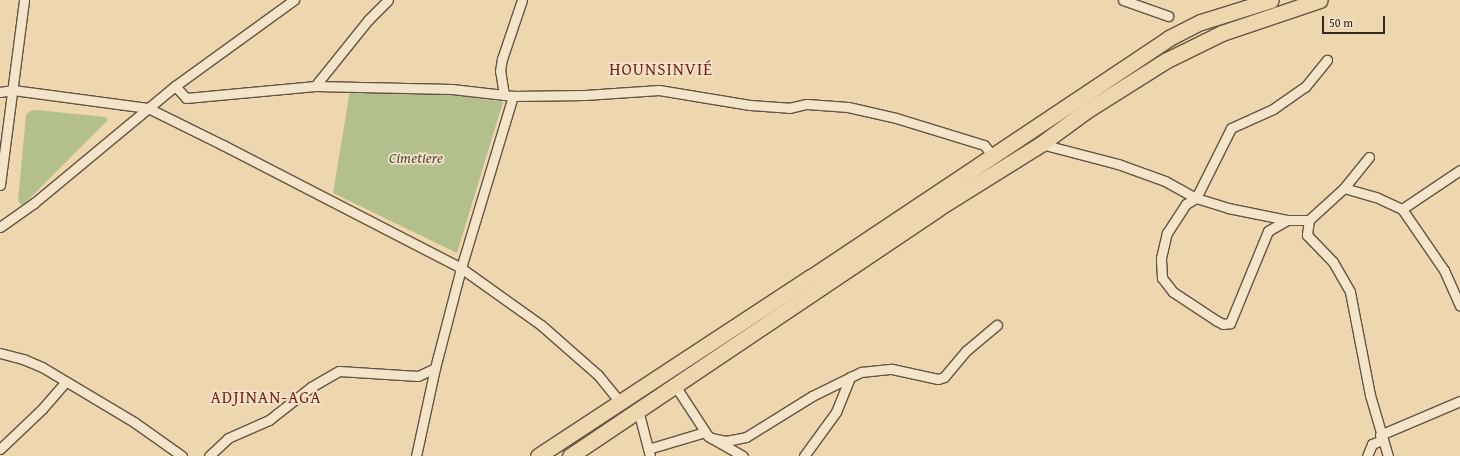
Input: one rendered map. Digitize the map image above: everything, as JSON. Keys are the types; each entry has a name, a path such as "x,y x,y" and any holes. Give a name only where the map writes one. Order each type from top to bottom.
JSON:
{"main road":[{"path":"538,456 619,401 811,277 992,154 1169,38 1206,20 1271,0"},
{"path":"570,456 674,384 825,286 937,209 1042,144 1086,111 1164,61 1222,33 1320,0"}],"street":[{"path":"0,185 24,0"},
{"path":"0,227 34,203 175,86 294,0"},
{"path":"315,86 368,20 388,0"},
{"path":"416,456 435,368 509,95 500,71 502,59 522,0"},
{"path":"1123,0 1168,16"},
{"path":"1287,220 1268,231 1230,323 1224,324 1173,292 1162,278 1161,258 1167,233 1186,204 1196,198 1231,128 1273,109 1305,87 1328,60"},
{"path":"0,86 13,90 148,108 461,268 541,325 598,375 619,401"},
{"path":"175,86 186,98 315,86 452,89 509,95 585,95 659,90 757,106 789,108 807,104 848,107 896,118 984,145 992,154"},
{"path":"0,92 13,90"},
{"path":"1042,144 1118,164 1165,181 1196,198 1228,208 1287,220 1309,220 1344,188 1369,157"},
{"path":"1402,209 1460,170"},
{"path":"1344,188 1376,198 1402,209 1444,270 1460,306"},
{"path":"1309,220 1308,235 1333,262 1350,292 1355,327 1381,437 1388,456"},
{"path":"638,410 649,453 708,435 726,441 746,438 812,396 861,372 892,368 938,379 944,377 967,350 997,325"},
{"path":"0,354 33,363 64,383 134,422 178,455"},
{"path":"209,456 228,438 269,420 312,386 338,371 418,376 435,368"},
{"path":"804,456 836,412 850,377"},
{"path":"0,449 42,409 64,383"},
{"path":"674,384 708,435 743,456"},
{"path":"1367,456 1372,444 1381,437 1460,401"}],"green space":[{"name":"Cimetiere","path":"350,90 439,92 503,102 457,253 333,193"},
{"path":"37,110 105,117 108,120 22,206 18,201 26,115 30,111"}],"district":[{"name":"HOUNSINVIÉ","path":"661,69"},
{"name":"ADJINAN-AGA","path":"266,397"}]}
